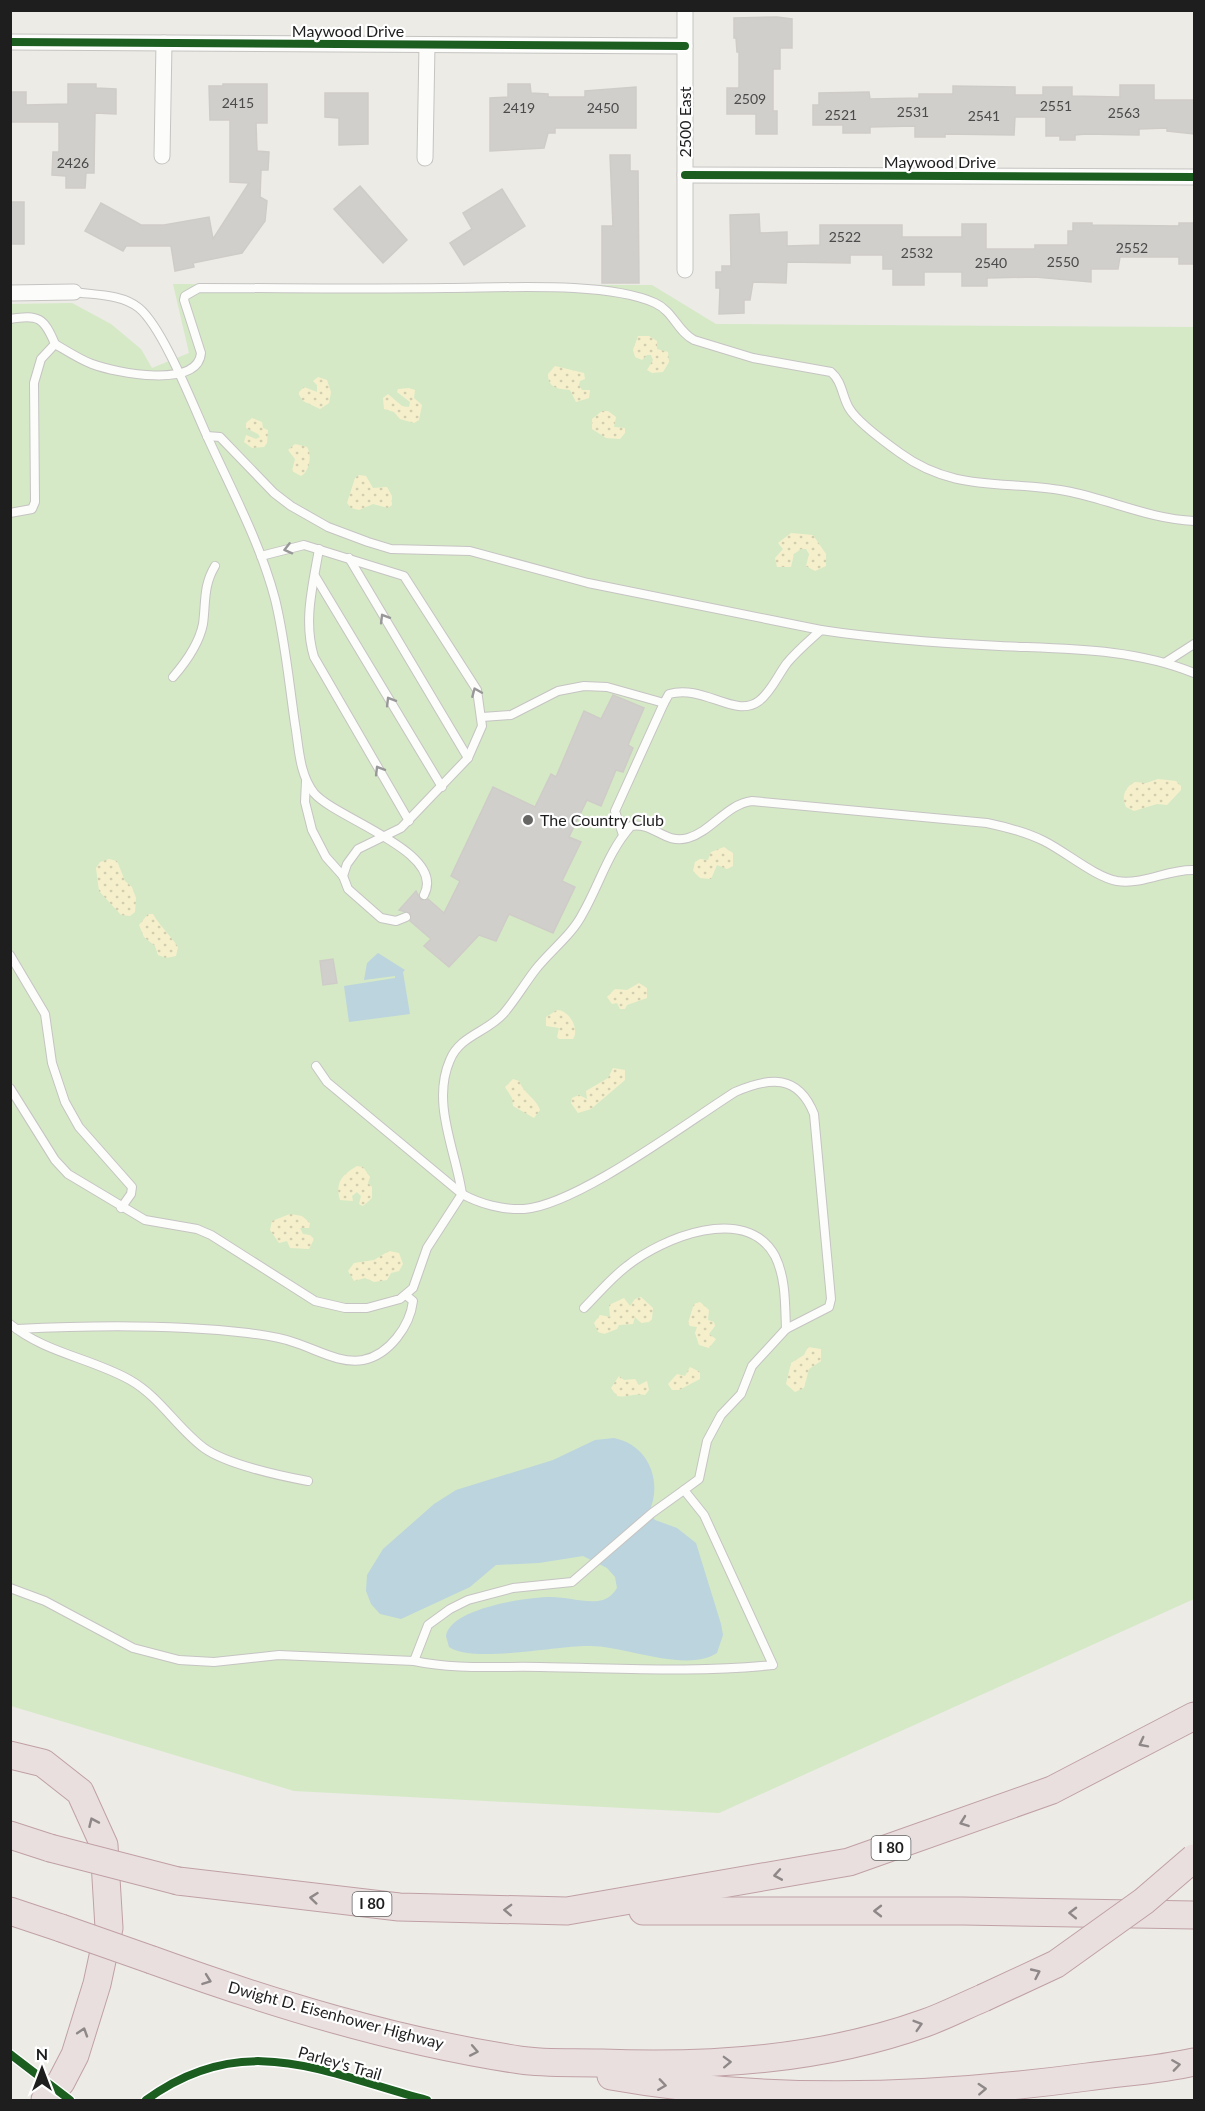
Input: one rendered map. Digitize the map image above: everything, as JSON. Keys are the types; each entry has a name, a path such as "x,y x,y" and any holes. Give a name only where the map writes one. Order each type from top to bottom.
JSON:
{"highway":[{"name":"I 80","path":"10,1835 178,1881 399,1906 567,1911 849,1862 1052,1790 1194,1716"},
{"path":"10,1755 43,1763 80,1792 104,1845 109,1928 98,1984 75,2055 61,2082 45,2100"},
{"name":"Dwight D. Eisenhower Highway","path":"10,1911 253,1996 389,2033 522,2060 639,2064 758,2061 847,2046 925,2023 983,1998 1056,1964 1144,1901 1194,1858"},
{"path":"567,1911 963,1911 1194,1915"},
{"path":"522,2060 665,2086 837,2096 1010,2088 1194,2062"}],"street":[{"name":"2500 East","path":"685,270 686,10"},
{"name":"Maywood Drive","path":"10,42 685,46"},
{"path":"162,156 164,43"},
{"path":"425,158 427,45"},
{"name":"Maywood Drive","path":"685,175 1194,177"},
{"path":"10,293 74,292"}],"lane":[{"path":"10,319 27,316 41,320 48,327 55,344 93,364 121,371 153,375 180,374 192,370 201,361 201,353 184,300 184,296 199,288 498,288 613,292 657,303 670,312 688,337 694,340 753,358 831,372 838,380 848,407 856,416 901,454 943,477 985,484 1041,486 1103,500 1150,516 1194,521"},
{"path":"74,292 109,296 139,308 148,319 180,374 261,556 278,612 306,780 305,802 312,830 326,857 343,876 348,890 381,918 396,921 406,917"},
{"path":"10,513 32,510 35,502 34,383 41,359 55,344"},
{"path":"207,436 220,437 274,493 291,506 328,527 391,549 470,551 588,583 821,630 897,639 1098,651 1166,662 1194,673"},
{"path":"261,556 304,545 404,576 477,690 482,717 480,736 468,758 409,821 358,849 343,876"},
{"path":"320,549 309,626 314,657 409,821"},
{"path":"349,558 468,758"},
{"path":"173,677 191,653 199,637 204,588 215,566"},
{"path":"315,576 442,787"},
{"path":"623,835 615,811 669,694 683,690 698,692 731,705 749,706 766,694 787,663 821,630"},
{"path":"1166,662 1194,644"},
{"path":"482,717 511,715 558,691 584,686 607,687 664,704"},
{"path":"306,780 327,806 386,835 424,869 428,882 424,896"},
{"path":"10,1088 55,1160 68,1174 121,1208 144,1220 196,1229 211,1235 315,1301 331,1306 367,1308 384,1305 407,1296 413,1288 427,1248 462,1194 449,1145 446,1119 445,1087 449,1060 458,1046 502,1015 537,967 573,928 583,914 610,853 631,826 641,824 668,839 687,838 700,833 737,805 752,801 987,823 1042,840 1114,880 1145,880 1182,869 1194,870"},
{"path":"10,956 45,1014 52,1063 65,1102 79,1127 132,1187 131,1194 121,1208"},
{"path":"316,1066 327,1082 462,1194 476,1202 509,1208 545,1205 597,1180 735,1092 754,1084 772,1081 792,1085 807,1097 814,1114 831,1299 829,1307 786,1329 752,1366 741,1394 721,1414 706,1441 699,1479 652,1513 572,1582 513,1588 468,1600 450,1609 428,1625 414,1661"},
{"path":"584,1308 628,1265 669,1241 711,1229 730,1229 751,1233 765,1243 775,1256 785,1296 786,1329"},
{"path":"14,1326 201,1329 263,1335 290,1341 339,1359 361,1360 381,1352 401,1331 412,1309 413,1301 407,1296"},
{"path":"14,1326 30,1339 90,1361 130,1380 154,1396 194,1438 213,1454 277,1475 308,1482"},
{"path":"10,1588 45,1601 133,1648 179,1660 214,1662 279,1655 414,1661 447,1668 529,1666 720,1671 773,1665 704,1515 684,1490"}],"green space":[{"path":"173,284 652,285 716,324 1194,327 1194,1599 719,1813 294,1791 11,1706 11,304 72,303 111,324 141,349 152,368 189,353"}],"sand":[{"path":"638,336 649,336 657,341 657,349 668,352 669,362 663,372 652,373 647,370 653,360 651,355 647,355 642,360 635,357 633,350"},
{"path":"555,366 584,373 585,379 580,381 579,385 582,390 590,390 589,398 576,402 570,390 552,385 548,374"},
{"path":"318,377 327,380 331,392 329,403 320,409 303,401 298,393 304,387 317,392 317,385 313,381"},
{"path":"398,389 415,390 414,398 422,405 419,420 414,423 400,419 394,412 384,409 383,398 388,394 402,406 409,407 410,402 397,392"},
{"path":"602,411 608,411 616,417 614,427 625,428 625,433 620,439 606,438 592,429 592,419"},
{"path":"252,418 262,422 263,428 268,430 267,443 264,447 252,448 244,442 246,435 256,439 260,437 246,428 246,423"},
{"path":"295,444 307,447 309,454 308,467 301,476 292,471 295,459 288,450"},
{"path":"359,475 366,476 373,488 387,487 392,496 392,505 388,508 373,504 359,510 351,508 347,503 355,478"},
{"path":"791,533 813,535 826,554 826,566 815,571 806,566 809,554 806,549 801,549 794,554 791,567 777,567 775,558 783,549 778,543"},
{"path":"1158,779 1176,781 1181,786 1181,790 1167,805 1157,804 1134,811 1126,807 1124,796 1129,786 1135,782 1146,783"},
{"path":"724,847 733,853 733,866 727,869 717,865 711,879 700,878 693,871 695,862 700,859 708,860 711,852"},
{"path":"109,859 117,861 125,881 132,887 136,898 135,912 130,916 121,915 99,891 96,868 100,862"},
{"path":"148,914 153,914 178,947 176,956 166,958 158,955 155,946 144,937 139,925"},
{"path":"639,983 647,988 647,998 627,1005 625,1009 620,1009 617,1003 612,1004 607,997 615,989 627,990"},
{"path":"557,1010 566,1013 572,1021 575,1030 573,1039 559,1039 557,1037 559,1028 546,1026 546,1017"},
{"path":"613,1068 625,1070 625,1080 591,1109 578,1113 571,1103 572,1098 579,1095 587,1099 586,1091 608,1078"},
{"path":"513,1079 519,1081 538,1106 540,1110 534,1118 513,1106 512,1098 505,1087"},
{"path":"357,1166 363,1167 370,1177 368,1183 372,1187 372,1198 363,1206 359,1204 361,1196 357,1192 352,1196 353,1201 340,1200 338,1188 347,1173"},
{"path":"290,1214 302,1216 310,1223 309,1228 300,1228 303,1234 310,1235 314,1239 309,1249 290,1248 287,1241 279,1243 270,1230 272,1221"},
{"path":"389,1251 399,1253 403,1264 399,1271 391,1273 387,1280 374,1282 365,1278 354,1281 348,1271 354,1263 374,1260"},
{"path":"641,1297 653,1308 652,1319 649,1322 641,1323 635,1317 633,1324 619,1325 617,1329 604,1334 598,1332 594,1323 600,1315 610,1317 609,1305 624,1298 630,1306 635,1299"},
{"path":"700,1302 709,1310 708,1320 714,1322 715,1326 709,1334 716,1339 709,1348 699,1345 695,1333 697,1327 690,1326 688,1323 694,1304"},
{"path":"808,1347 821,1349 821,1361 809,1369 804,1388 795,1392 786,1384 791,1363 804,1355"},
{"path":"690,1367 700,1372 700,1379 679,1390 672,1390 668,1384 677,1374 685,1376"},
{"path":"619,1376 624,1380 635,1379 639,1385 647,1381 649,1390 645,1395 617,1396 611,1388"}],"water":[{"path":"378,953 405,970 403,972 410,1014 349,1022 344,986 395,978 395,976 364,980 367,963"},
{"path":"614,1438 636,1448 650,1466 654,1489 649,1512 655,1520 677,1528 696,1543 721,1624 723,1635 717,1653 704,1658 672,1660 590,1646 496,1654 461,1652 449,1647 446,1636 451,1626 475,1611 491,1606 540,1598 557,1597 591,1601 609,1597 617,1588 615,1577 607,1568 583,1556 539,1563 496,1565 470,1587 401,1619 380,1614 371,1604 366,1591 367,1575 383,1549 434,1504 456,1490 553,1460 595,1440"}],"building":[{"path":"734,18 792,19 792,48 780,48 780,69 773,69 773,111 777,111 777,134 756,134 756,114 727,114 727,88 739,88 739,52 737,52 736,38 734,38"},
{"path":"68,84 96,84 96,88 116,89 116,114 95,113 94,173 86,173 85,188 66,188 66,176 52,175 53,152 59,152 59,122 10,122 11,92 26,92 26,105 68,104"},
{"path":"223,84 267,84 267,123 256,123 257,151 269,152 268,170 261,170 260,197 267,201 265,221 242,253 193,263 194,267 175,271 171,246 126,246 123,251 85,231 101,203 141,225 164,225 209,217 213,239 249,183 230,182 230,120 210,120 209,86 223,86"},
{"path":"508,84 530,84 531,93 548,94 548,97 585,97 585,91 636,87 636,128 555,128 555,133 548,133 544,148 490,151 490,98 508,97"},
{"path":"1120,85 1154,85 1154,100 1194,100 1194,134 1167,131 1167,128 1139,129 1139,135 1086,134 1075,135 1075,140 1060,140 1060,136 1046,136 1046,117 1015,117 1014,135 945,134 945,137 915,137 915,126 870,127 870,133 843,133 843,125 813,125 813,105 819,105 819,93 869,92 870,99 919,98 919,94 953,94 953,86 1015,87 1015,95 1043,95 1043,87 1072,87 1072,96 1120,97"},
{"path":"325,93 368,93 368,144 339,145 339,118 325,117"},
{"path":"610,155 630,155 630,171 638,171 639,283 602,283 602,226 613,226"},
{"path":"360,186 407,240 383,263 334,209"},
{"path":"502,189 525,226 464,265 450,243 472,229 463,213"},
{"path":"10,202 24,202 24,244 10,244"},
{"path":"759,214 760,233 787,232 787,246 820,245 820,225 902,225 902,237 962,237 962,224 986,224 986,249 1035,249 1035,245 1068,245 1068,231 1073,231 1073,223 1179,226 1179,223 1194,223 1194,264 1179,264 1179,257 1120,257 1118,269 1091,269 1091,282 1035,277 987,278 987,286 962,286 962,272 924,272 924,285 893,285 893,269 883,269 883,255 850,255 850,263 787,262 786,283 753,282 750,300 744,300 744,313 719,314 720,288 716,288 716,272 722,272 722,266 731,266 730,215"},
{"name":"The Country Club","path":"613,695 644,708 628,745 633,748 623,772 616,770 601,806 587,800 569,837 581,842 562,881 575,887 553,933 509,914 496,941 479,935 449,967 424,946 431,939 410,921 410,913 399,910 416,891 421,900 428,899 444,913 460,881 451,876 493,787 535,807 551,774 556,777 584,711 601,719"},
{"path":"333,959 337,983 323,985 320,961"}],"cycle path":[{"path":"10,42 685,46"},
{"path":"685,175 1194,177"},
{"path":"10,2054 70,2100"},
{"name":"Parley's Trail","path":"146,2100 182,2078 217,2066 251,2061 285,2063 319,2069 427,2100"}],"place":[{"name":"The Country Club","path":"528,820"}]}
